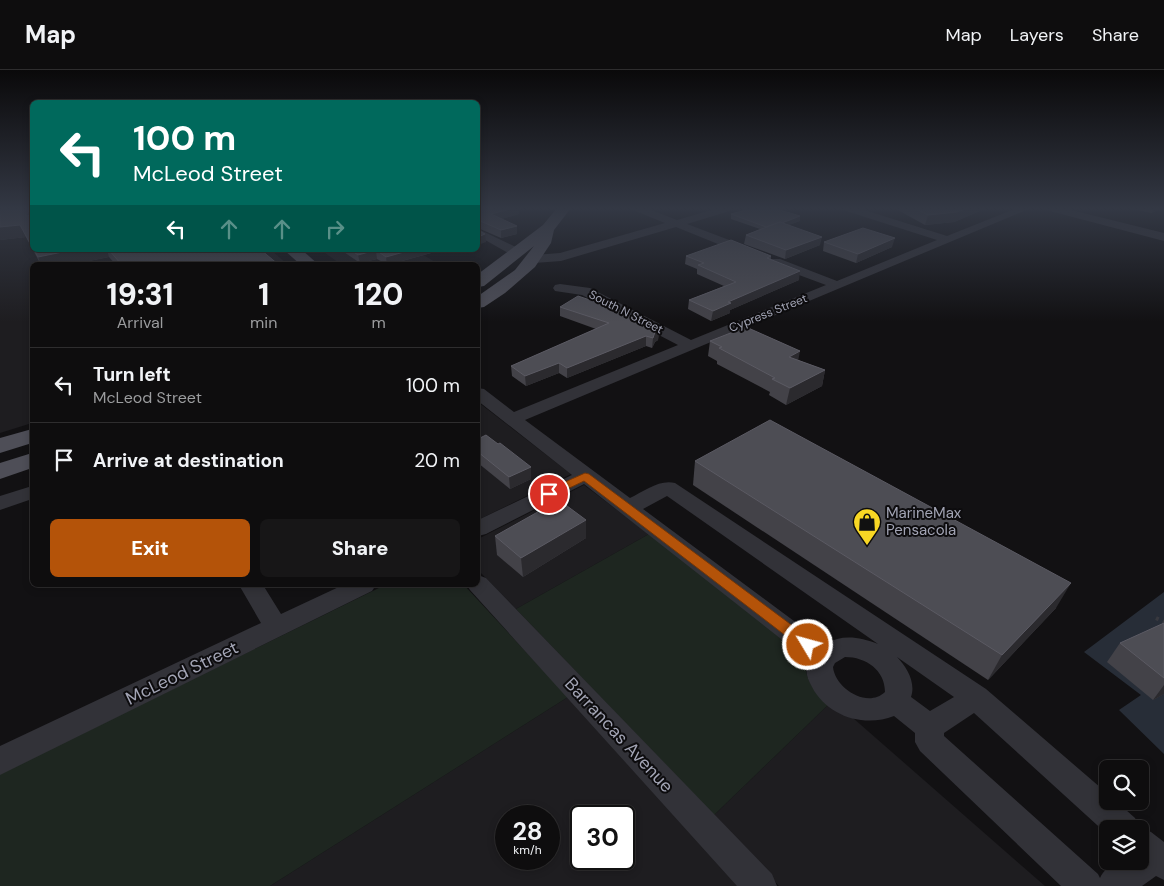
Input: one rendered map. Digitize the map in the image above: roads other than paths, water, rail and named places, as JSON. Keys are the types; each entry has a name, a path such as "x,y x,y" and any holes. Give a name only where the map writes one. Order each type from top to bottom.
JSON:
{"main road":[{"path":"480,280 524,246"},
{"path":"480,301 502,287 534,258 542,246"},
{"path":"295,252 308,262"},
{"path":"0,446 30,437"},
{"path":"0,471 30,461"}],"street":[{"path":"505,246 516,252"},
{"path":"534,258 561,257 599,246"},
{"path":"730,246 837,285"},
{"name":"Cypress Street","path":"511,419 933,246"},
{"name":"South N Street","path":"560,288 584,291 603,299 690,345"},
{"path":"480,395 823,657"},
{"path":"480,528 585,476"},
{"path":"628,508 668,487 976,697 1114,820"},
{"path":"0,503 30,493"},
{"name":"Barrancas Avenue","path":"480,586 760,886"},
{"path":"252,587 277,628"},
{"name":"McLeod Street","path":"0,761 360,587"},
{"path":"846,647 865,649 877,654 895,672 899,682 899,692 895,701 886,707 874,710 860,709 834,697 824,687 820,676 819,665 823,657 831,651 846,647"},
{"path":"928,726 976,697"},
{"path":"895,701 928,726 930,742 1086,886"},
{"path":"1113,886 1153,854"}],"place":[{"name":"MarineMax Pensacola","path":"867,546"}]}
